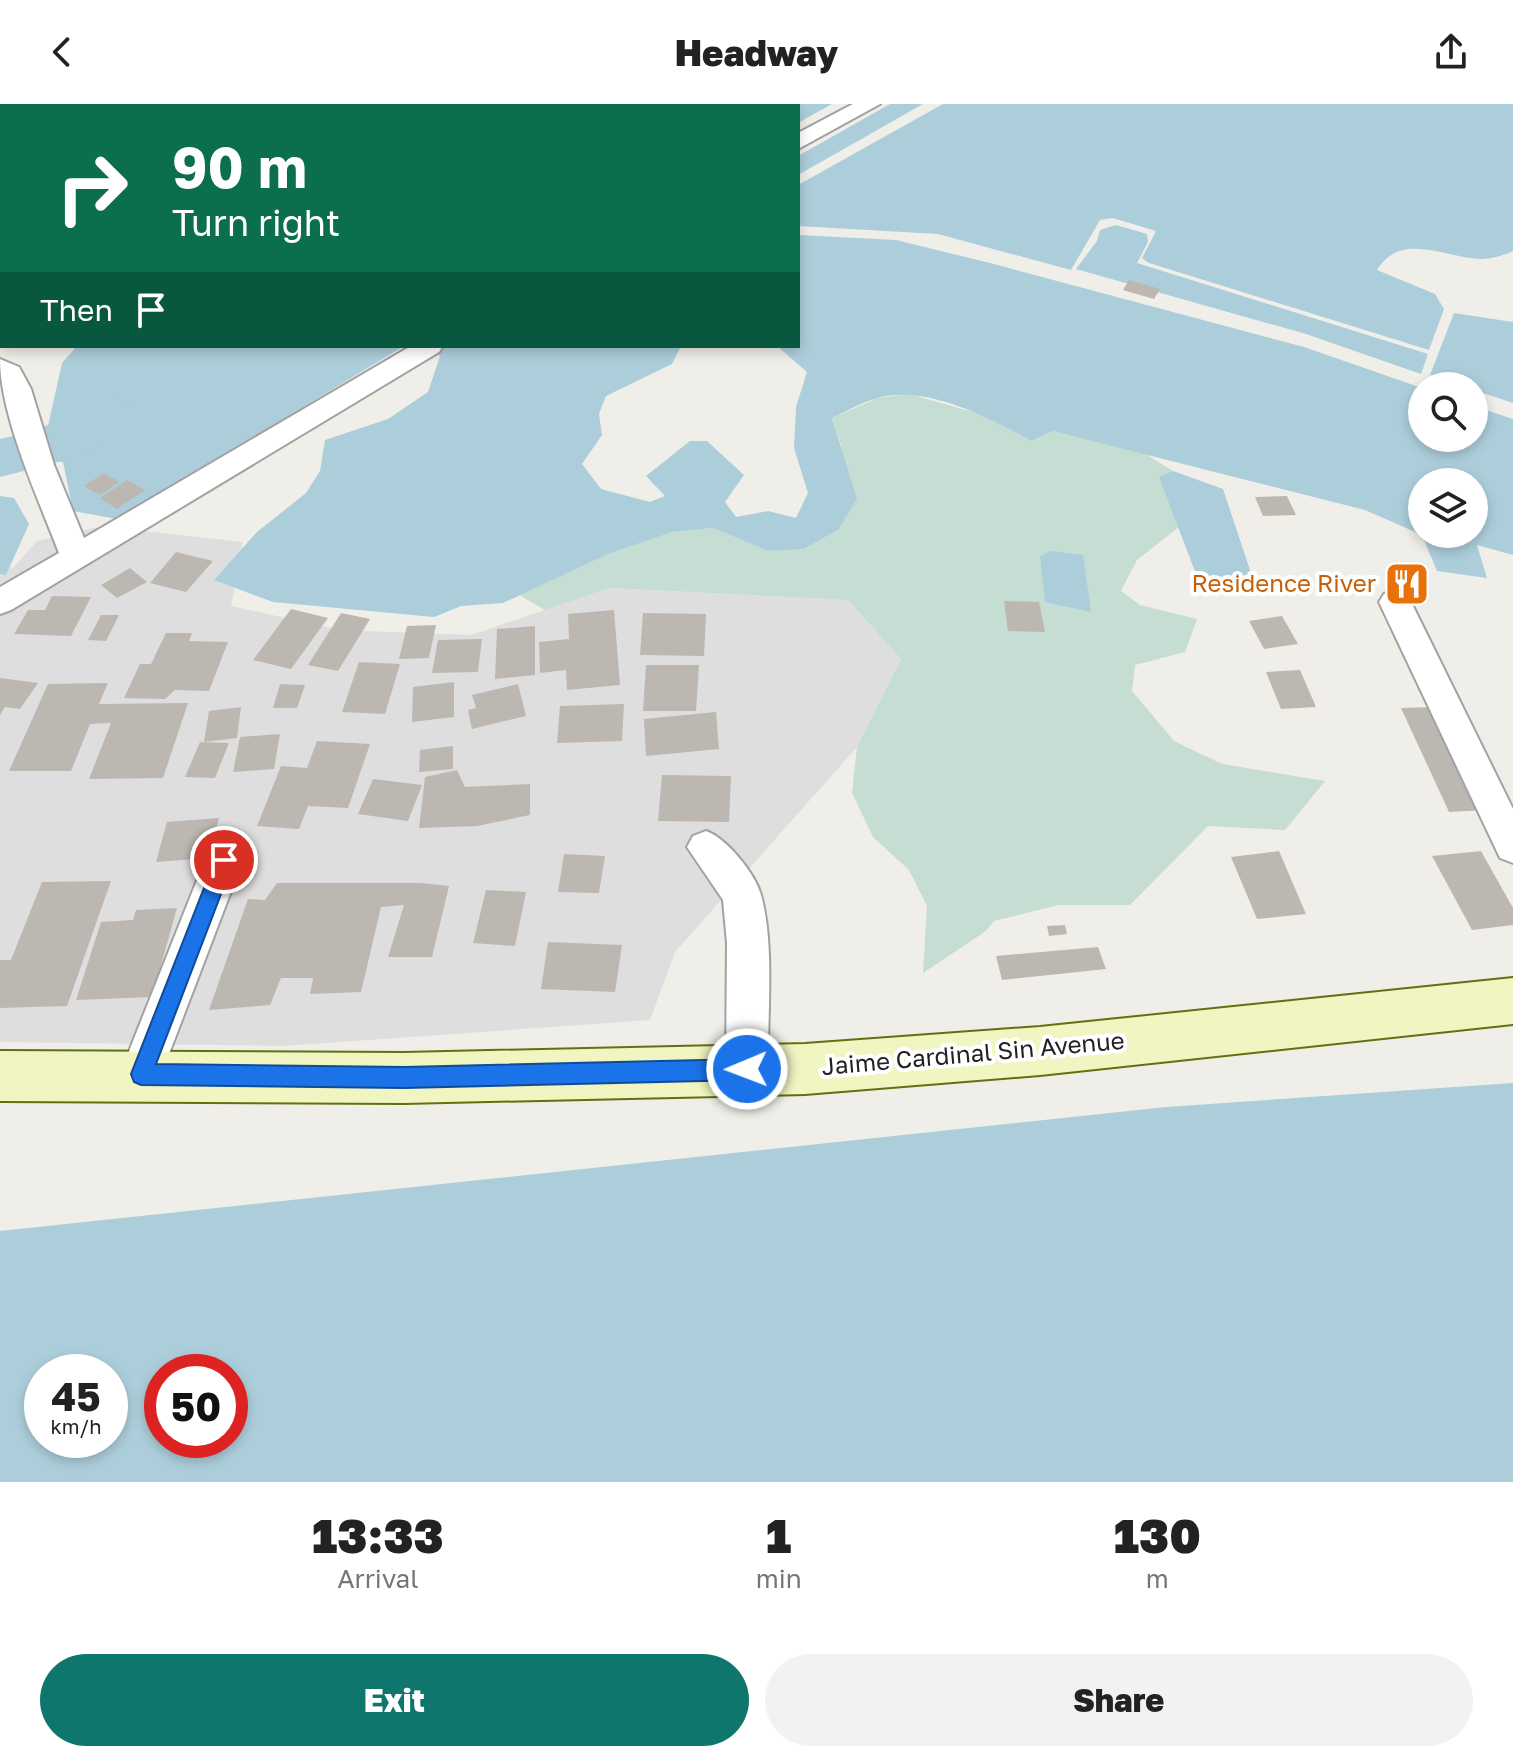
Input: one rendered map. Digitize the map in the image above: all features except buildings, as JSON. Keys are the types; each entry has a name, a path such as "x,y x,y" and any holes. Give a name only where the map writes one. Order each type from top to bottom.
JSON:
{"main road":[{"name":"Jaime Cardinal Sin Avenue","path":"0,1076 141,1074 404,1078 805,1069 1040,1051 1513,1001"}],"street":[{"path":"800,141 869,104"},
{"path":"0,602 75,554 420,352"},
{"path":"0,367 9,373 17,389 36,453 75,554"},
{"path":"1395,602 1513,847"},
{"path":"706,847 742,895 747,943 747,1069"},
{"path":"141,1074 224,860"}],"shaded area":[{"path":"93,528 243,542 231,606 340,630 471,635 610,588 848,600 901,659 857,747 675,952 650,1020 283,1046 0,1042 0,566 13,568 37,541"}],"green space":[{"path":"909,394 987,416 1031,441 1053,431 1141,451 1173,471 1160,477 1179,527 1137,560 1121,591 1140,605 1197,619 1185,652 1135,665 1132,691 1174,741 1222,764 1325,781 1285,830 1208,826 1130,905 1059,905 994,921 986,931 923,973 927,906 909,870 873,837 852,793 857,747 901,659 848,600 610,588 545,610 519,595 608,554 671,532 713,528 768,551 804,549 838,530 841,445 832,418 878,398"}],"water":[{"path":"800,104 832,104 800,122"},
{"path":"890,104 923,104 800,174 800,155"},
{"path":"943,104 1513,104 1513,251 1482,259 1412,249 1399,251 1387,258 1377,270 1435,294 1444,309 1429,350 1149,263 1142,258 1156,231 1113,218 1100,220 1071,270 938,234 800,226 800,184"},
{"path":"1116,225 1147,234 1148,242 1137,263 1428,354 1422,372 1306,334 1076,269 1097,241 1100,230"},
{"path":"800,235 896,240 1304,347 1408,383 1408,452 1488,452 1488,411 1513,419 1513,555 1488,548 1488,468 1408,468 1408,529 1365,510 1053,431 1031,441 977,414 937,399 896,395 860,404 832,418 857,499 838,530 804,549 768,551 713,528 672,532 608,554 503,603 461,606 434,617 273,602 214,580 257,532 306,493 320,471 325,440 388,419 428,392 440,356 427,348 680,348 672,364 606,396 599,414 602,435 582,464 601,489 650,502 665,496 646,476 690,441 707,441 744,475 725,502 736,517 768,511 796,518 808,493 794,448 796,407 807,372 779,348 800,348"},
{"path":"1454,313 1513,322 1513,403 1488,395 1488,372 1431,372"},
{"path":"75,348 401,348 117,519 73,511 63,462 51,461 42,434 48,426 62,363"},
{"path":"1173,471 1223,489 1255,585 1204,595 1159,477"},
{"path":"0,496 14,498 29,524 6,575 0,574"},
{"path":"1427,548 1478,548 1487,578 1437,571"},
{"path":"1050,551 1083,555 1091,612 1045,602 1040,556"},
{"path":"1513,1083 1513,1482 0,1482 0,1231 1166,1107"}],"waterway":[{"path":"0,458 46,447 114,417"}],"place":[{"name":"Residence River","path":"1407,584"}],"route":[{"path":"224,860 141,1074 404,1078 747,1069"}]}
